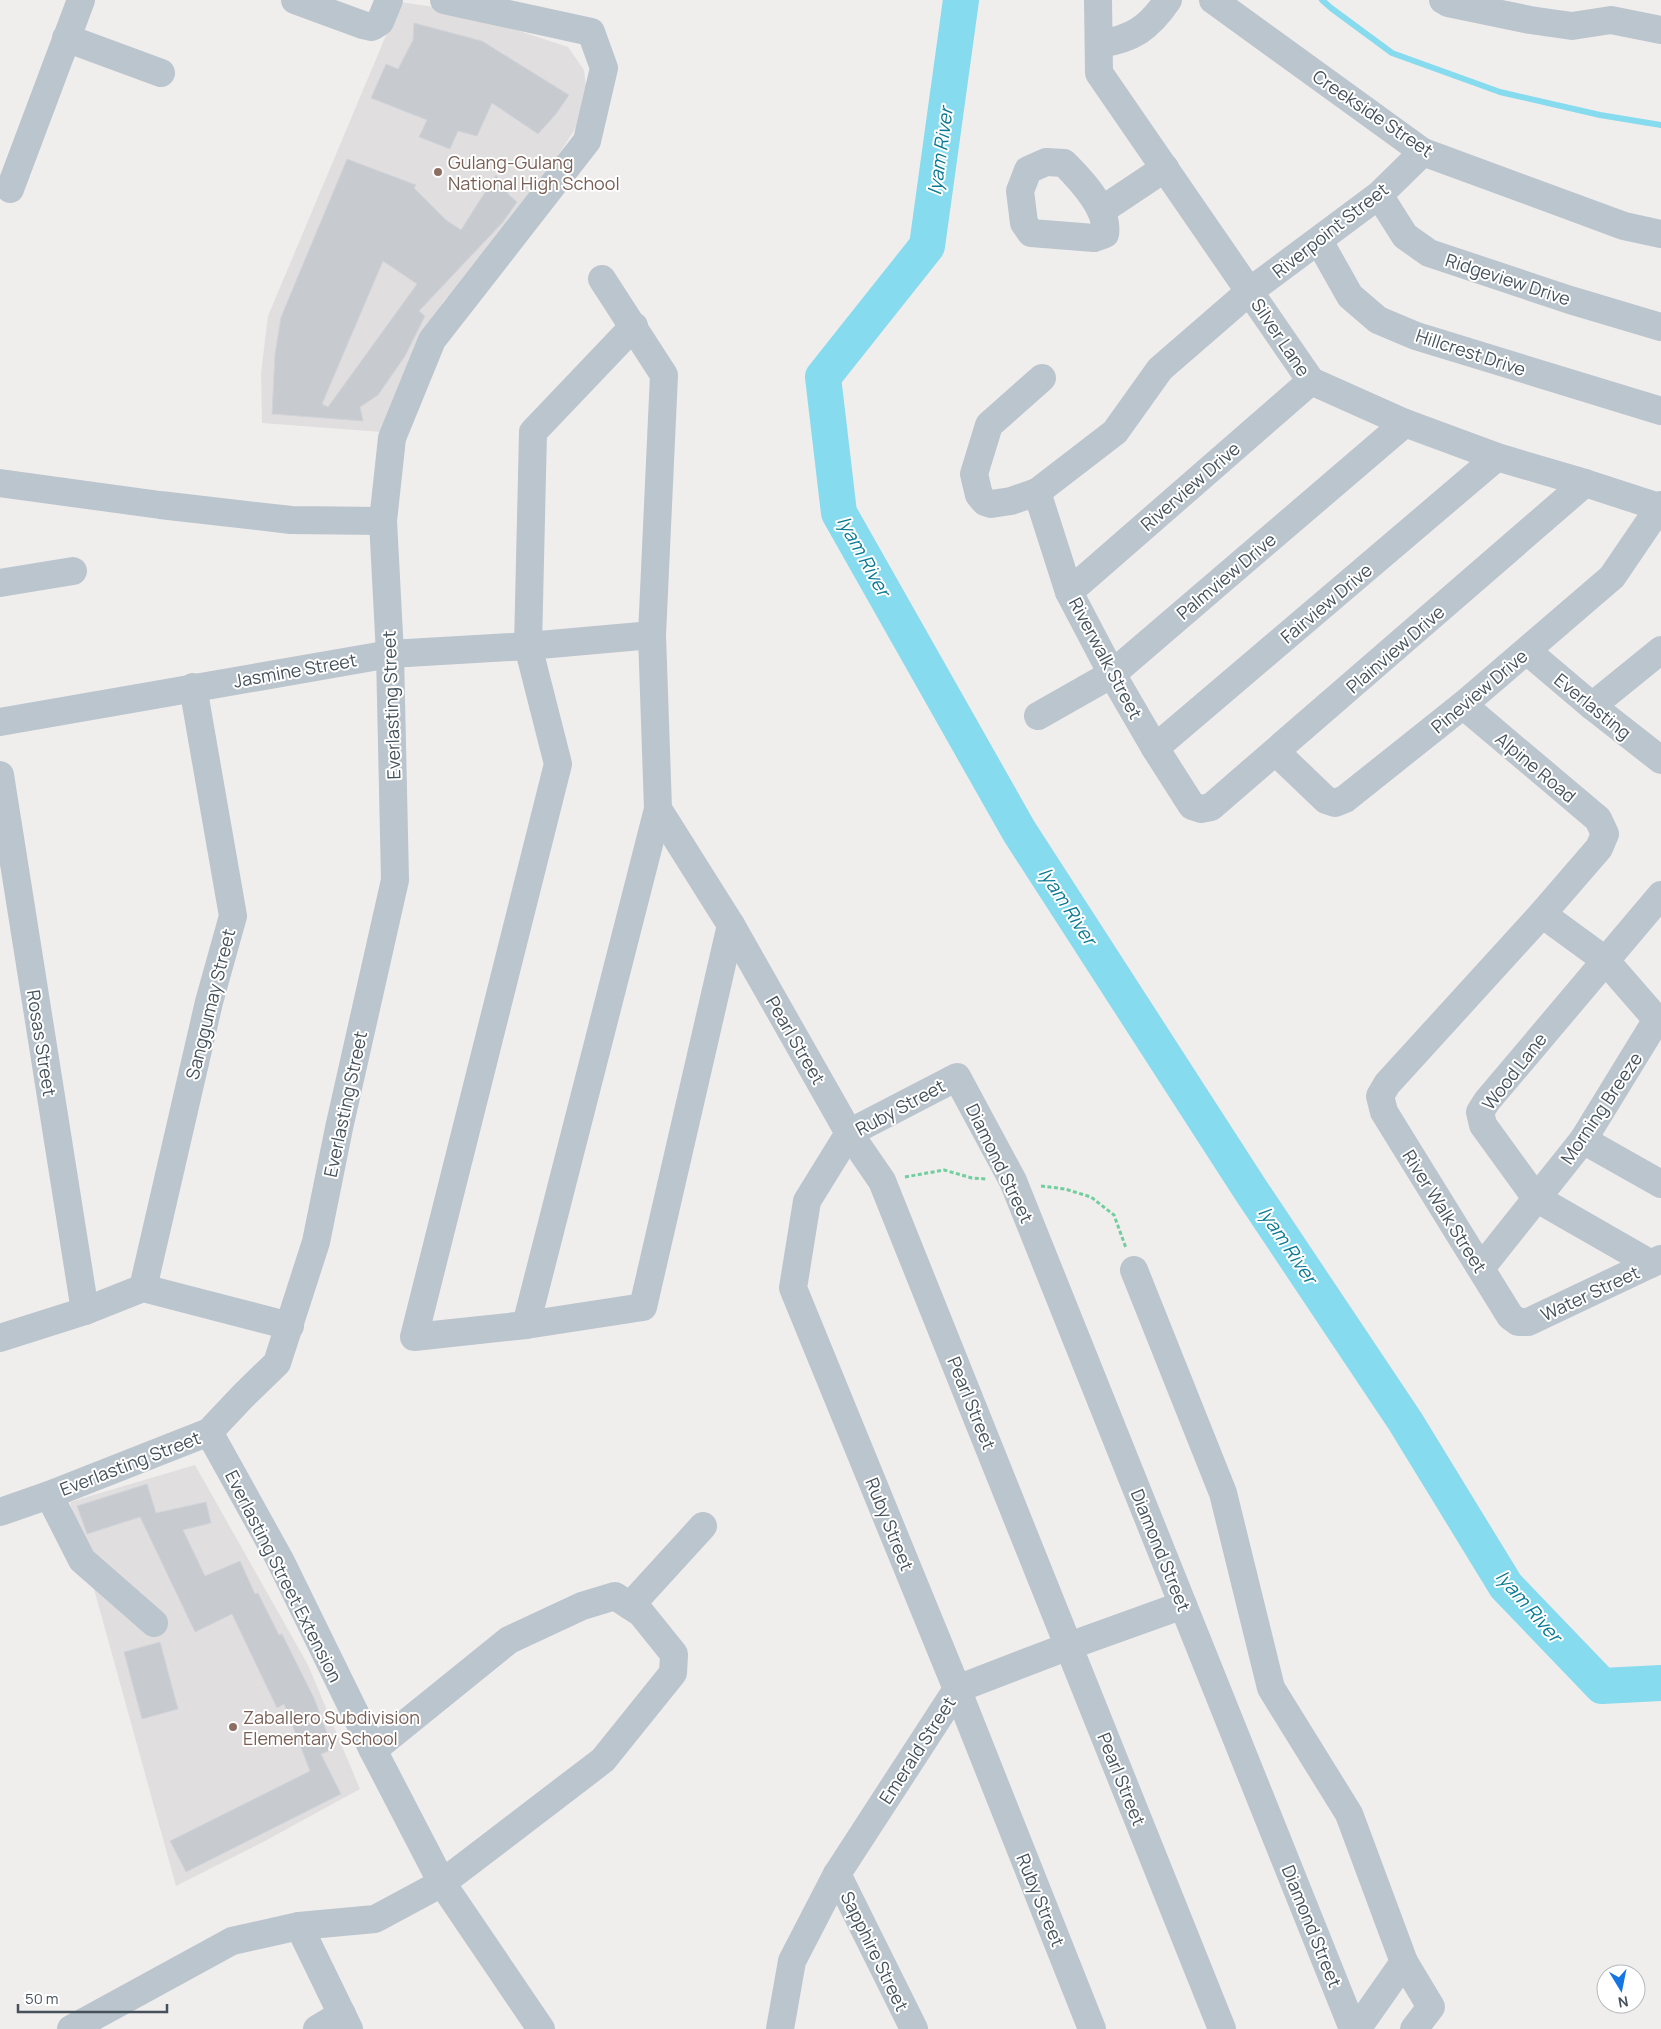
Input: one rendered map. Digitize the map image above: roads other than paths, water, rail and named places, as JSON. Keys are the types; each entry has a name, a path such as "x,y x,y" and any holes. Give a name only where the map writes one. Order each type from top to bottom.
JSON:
{"street":[{"path":"10,189 81,0"},
{"path":"295,0 372,27 380,22 389,0"},
{"name":"Everlasting Street","path":"0,1512 49,1495 209,1432 277,1363 316,1242 339,1128 395,880 390,654 383,521 392,438 432,340 587,141 604,68 591,32 444,0"},
{"name":"Silver Lane","path":"1098,0 1099,73 1311,381 1405,424 1497,457 1660,506"},
{"path":"1098,44 1123,39 1145,28 1154,20 1168,0"},
{"name":"Creekside Street","path":"1213,0 1423,152 1624,226 1661,234"},
{"path":"1446,1 1533,10 1572,26 1615,10 1661,30"},
{"path":"66,38 161,73"},
{"name":"Riverpoint Street","path":"1042,378 989,424 974,474 979,495 985,502 991,504 1011,501 1036,492 1114,432 1160,369 1250,292 1379,195 1423,152"},
{"path":"1102,210 1165,168"},
{"name":"Ridgeview Drive","path":"1379,195 1405,236 1429,254 1570,300 1661,327"},
{"name":"Hillcrest Drive","path":"1319,241 1350,296 1378,320 1416,336 1661,411"},
{"path":"526,1325 658,809 652,635 664,375 602,279"},
{"path":"634,326 533,432 528,646 558,764 414,1337 526,1325 643,1307 731,925"},
{"name":"Riverview Drive","path":"1070,592 1311,381"},
{"name":"Palmview Drive","path":"1038,716 1112,674 1405,424"},
{"name":"Fairview Drive","path":"1155,748 1497,457"},
{"path":"0,483 160,505 291,520 383,521"},
{"name":"Plainview Drive","path":"1201,809 1211,807 1276,752 1585,483"},
{"name":"Riverwalk Street","path":"1036,492 1070,592 1112,674 1155,748 1192,806 1201,809"},
{"name":"Pineview Drive","path":"1276,752 1326,800 1335,803 1344,800 1463,705 1612,577 1660,506"},
{"path":"0,583 73,571"},
{"name":"Jasmine Street","path":"0,722 390,654 528,646 652,635"},
{"path":"1592,706 1661,650"},
{"name":"Everlasting","path":"1527,651 1592,706 1661,760"},
{"name":"Sanggumay Street","path":"143,1288 209,1002 233,916 193,687"},
{"name":"Alpine Road","path":"1463,705 1598,820 1605,834 1599,848 1542,914"},
{"name":"Rosas Street","path":"0,775 85,1312"},
{"name":"Pearl Street","path":"658,809 731,925 850,1133 882,1181 1222,2029"},
{"name":"Wood Lane","path":"1656,1262 1536,1198 1483,1125 1480,1112 1487,1101 1661,895"},
{"name":"Morning Breeze","path":"1480,1268 1583,1140 1656,1022 1652,1014 1606,960 1542,914"},
{"name":"River Walk Street","path":"1518,1322 1510,1316 1384,1112 1380,1096 1386,1084 1542,914"},
{"name":"Ruby Street","path":"957,1077 850,1133 807,1202 793,1288 957,1689 1092,2029"},
{"name":"Diamond Street","path":"957,1077 1013,1182 1355,2029"},
{"path":"1583,1140 1661,1184"},
{"name":"Water Street","path":"1518,1322 1528,1322 1656,1262"},
{"path":"1134,1270 1223,1493 1271,1688 1349,1814 1404,1962 1431,2007 1414,2029"},
{"path":"0,1338 85,1312 143,1288 290,1326"},
{"name":"Everlasting Street Extension","path":"209,1432 280,1560 372,1750 442,1883 541,2029"},
{"path":"49,1495 82,1560 154,1623"},
{"path":"630,1606 703,1526"},
{"path":"71,2029 232,1941 299,1926 375,1919 442,1883 603,1760 673,1673 674,1654 641,1613 614,1596 582,1606 509,1640 372,1750"},
{"name":"Emerald Street","path":"780,2029 792,1961 837,1874 957,1689 1183,1605"},
{"name":"Sapphire Street","path":"837,1874 914,2029"},
{"path":"299,1926 346,2022 317,2029"},
{"path":"1355,2029 1404,1962"}],"waterway":[{"name":"Iyam River","path":"961,0 927,246 823,377 839,513 1019,831 1250,1189 1405,1421 1506,1586 1602,1686 1661,1683"},
{"path":"1322,0 1392,53 1500,92 1600,115 1661,125"}],"place":[{"name":"Gulang-Gulang National High School","path":"438,172"},
{"name":"Zaballero Subdivision Elementary School","path":"233,1727"}]}
